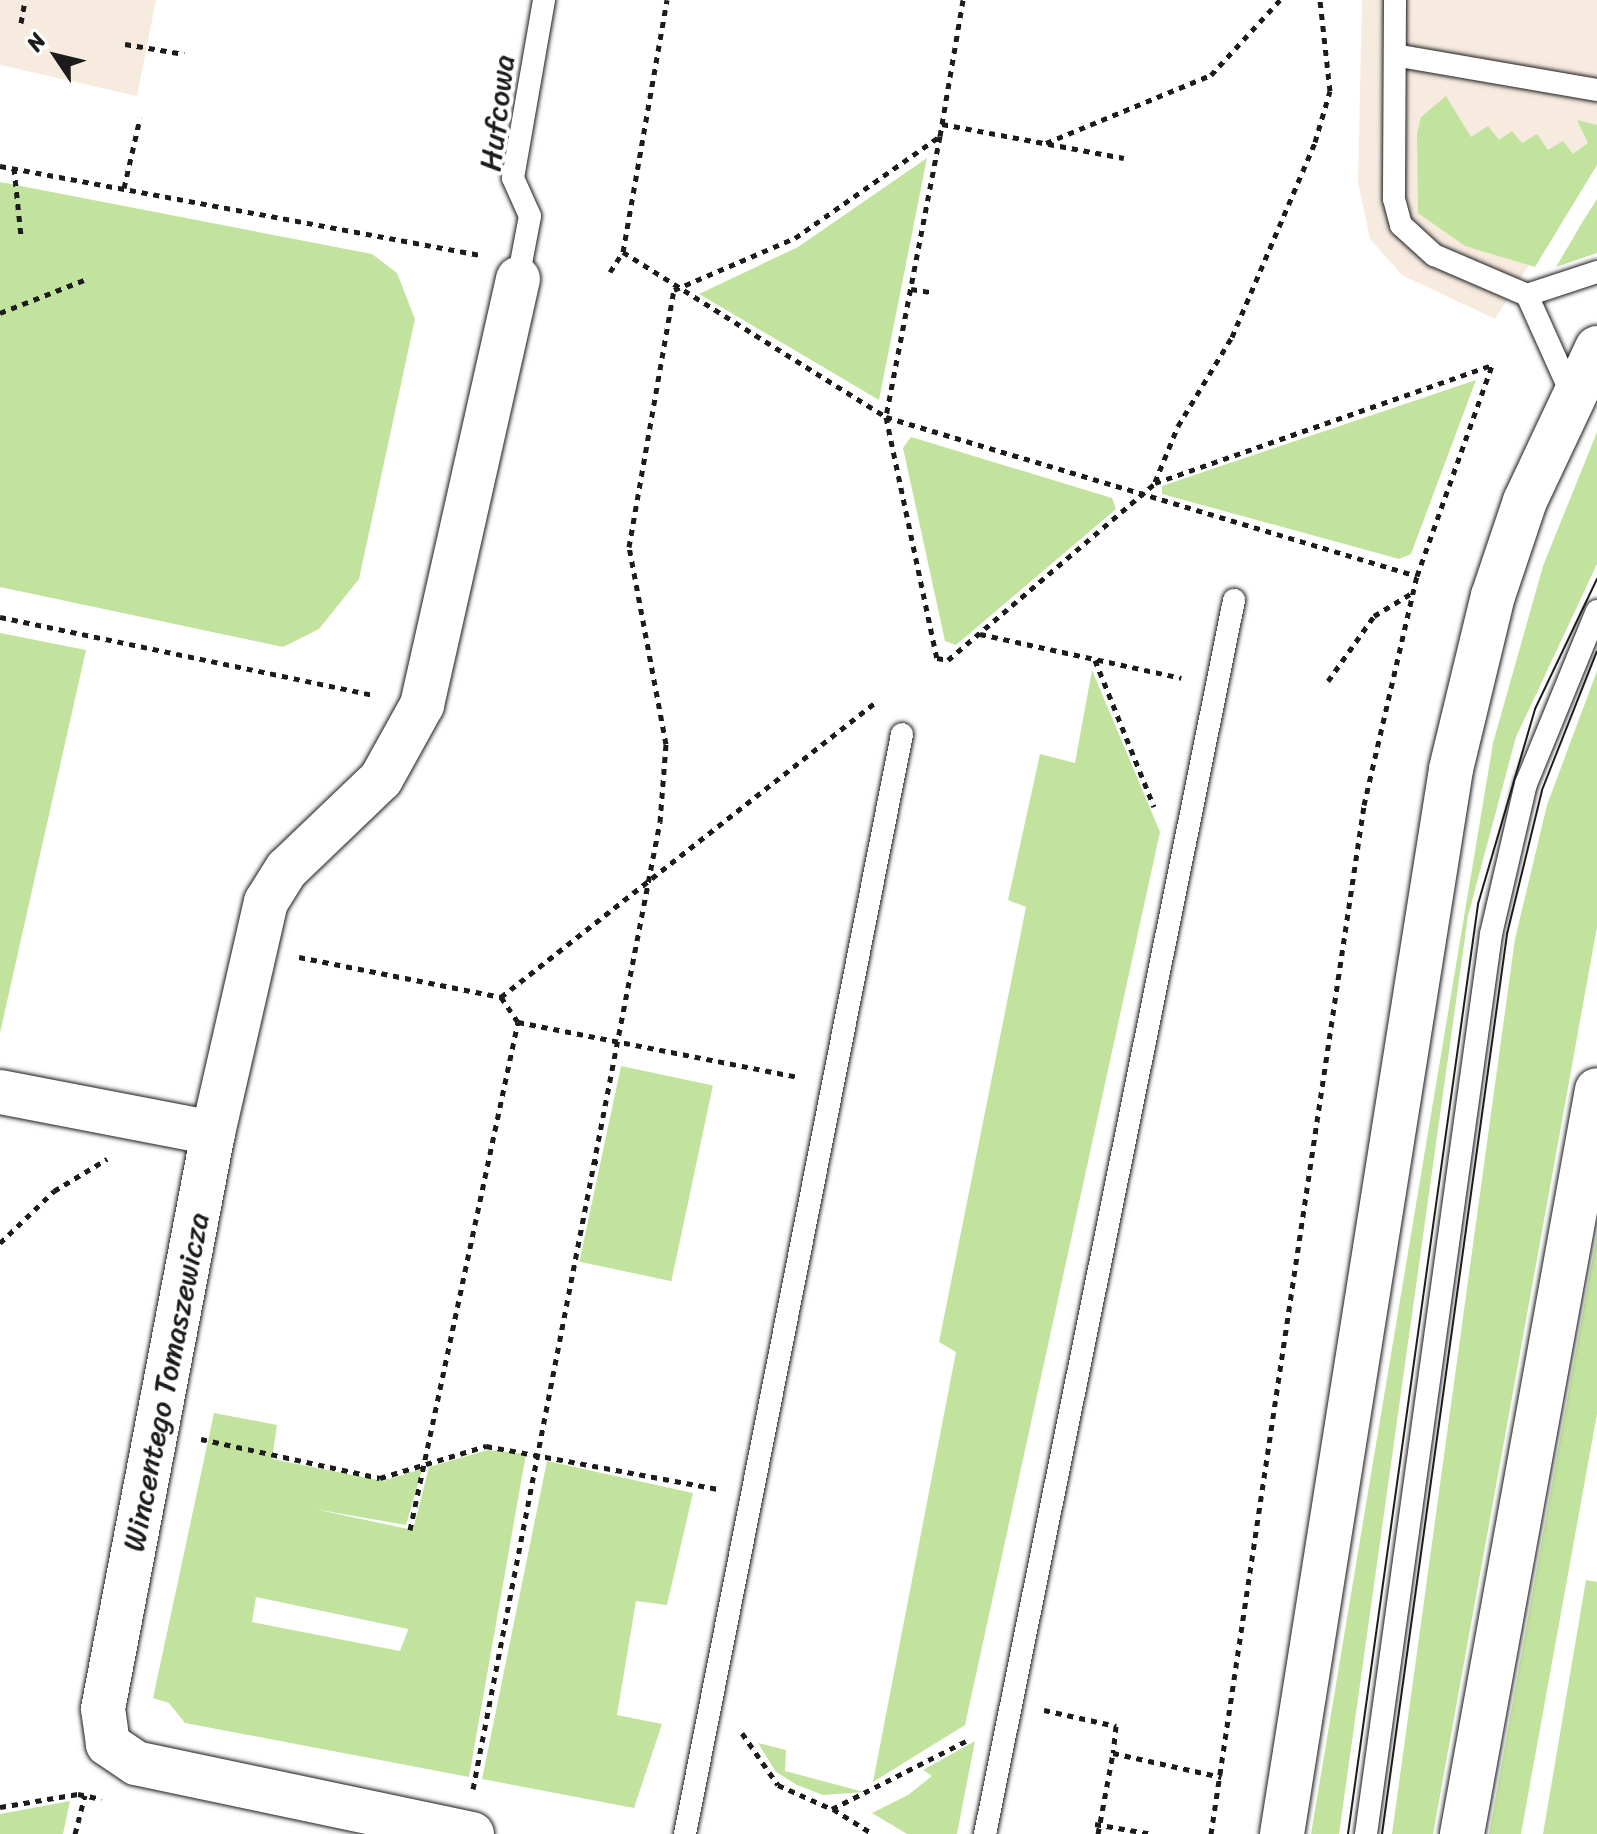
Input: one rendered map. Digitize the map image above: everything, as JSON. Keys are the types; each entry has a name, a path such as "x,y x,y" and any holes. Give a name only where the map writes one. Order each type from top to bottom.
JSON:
{"street":[{"name":"Wincentego Tomaszewicza","path":"467,1834 136,1763 108,1744 103,1709 213,1133 266,902 287,869 381,779 422,705 505,268"},
{"path":"1282,1834 1451,769 1493,596 1572,395 1597,348"},
{"path":"1462,1834 1597,1090"},
{"path":"0,1092 213,1133"}],"lane":[{"name":"Hufcowa","path":"505,268 530,216 513,178 544,0"},
{"path":"1395,0 1400,56 1394,199 1401,225 1434,255 1527,295 1597,272"},
{"path":"1400,56 1597,90"},
{"path":"1527,295 1572,395"},
{"path":"985,1834 1234,600"},
{"path":"1366,1834 1491,934 1526,784 1597,611"},
{"path":"685,1834 748,1496 902,734"}],"path":[{"path":"21,23 25,0"},
{"path":"610,272 623,252 667,0"},
{"path":"963,0 886,417 937,658 948,660 1155,483 1492,365 1417,576 1364,805 1211,1834"},
{"path":"1046,143 1211,75 1280,0"},
{"path":"1155,483 1178,426 1232,337 1315,142 1330,91 1320,0"},
{"path":"125,44 184,54"},
{"path":"124,188 140,118"},
{"path":"942,124 1124,158"},
{"path":"674,290 795,238 940,136"},
{"path":"0,166 124,188 505,268"},
{"path":"14,168 21,236"},
{"path":"623,252 674,290 886,417 1417,576"},
{"path":"0,313 84,280"},
{"path":"911,289 931,292"},
{"path":"467,1834 614,1041 647,880 666,744 629,547 674,290"},
{"path":"1328,681 1374,616 1413,592"},
{"path":"0,617 422,705"},
{"path":"979,634 1217,686"},
{"path":"1094,659 1180,869"},
{"path":"501,997 876,702"},
{"path":"255,948 501,997 518,1022 831,1083"},
{"path":"410,1530 518,1022"},
{"path":"0,1243 54,1191 167,1124"},
{"path":"592,1161 600,1164"},
{"path":"157,1430 380,1478 486,1446 538,1451 748,1496"},
{"path":"832,1809 1010,1712 1116,1726 1098,1834"},
{"path":"742,1733 784,1791 832,1809 873,1834"},
{"path":"1113,1753 1221,1777"},
{"path":"75,1834 85,1795"},
{"path":"1098,1824 1152,1834"}],"shaded area":[{"path":"0,0 156,0 137,96 0,65"},
{"path":"1362,0 1597,0 1597,157 1495,319 1402,275 1370,239 1358,182"}],"green space":[{"path":"1446,96 1471,137 1488,126 1499,140 1512,131 1522,143 1537,134 1548,150 1563,141 1573,154 1588,143 1577,120 1597,125 1597,165 1535,267 1465,246 1418,213 1417,134 1421,117"},
{"path":"927,158 879,400 699,294 798,247"},
{"path":"0,182 372,254 397,273 415,319 359,579 319,629 283,647 0,587"},
{"path":"1597,199 1597,253 1556,267 1583,221"},
{"path":"1476,380 1411,554 1399,559 1162,494 1162,486"},
{"path":"1597,432 1597,564 1516,737 1468,916 1339,1834 1311,1834 1493,743 1543,566"},
{"path":"911,437 1112,498 1116,509 956,645 945,641 903,448"},
{"path":"0,633 86,650 0,1033"},
{"path":"1092,670 1160,832 965,1725 873,1782 956,1352 939,1342 1026,907 1008,900 1040,754 1075,763"},
{"path":"1597,671 1597,927 1433,1834 1392,1834 1515,939 1547,805"},
{"path":"621,1066 713,1086 671,1281 579,1262"},
{"path":"1597,1234 1597,1414 1521,1834 1489,1834"},
{"path":"214,1413 277,1425 272,1459 383,1481 422,1469 406,1525 314,1509 413,1530 429,1467 488,1450 526,1454 469,1777 185,1723 169,1703 153,1698","holes":["256,1597 408,1629 400,1651 252,1622"]},
{"path":"547,1461 693,1493 667,1605 636,1601 617,1715 662,1724 634,1808 482,1779"},
{"path":"1586,1580 1597,1582 1597,1834 1543,1834"},
{"path":"975,1741 957,1834 907,1834 872,1813 908,1795 932,1776 923,1770"},
{"path":"758,1743 786,1750 785,1771 864,1792 823,1795 797,1785 776,1772"},
{"path":"70,1801 63,1834 0,1834 0,1814"}],"tram line":[{"path":"1348,1834 1478,904 1535,709 1597,579"},
{"path":"1382,1834 1507,934 1542,790 1597,651"}]}
